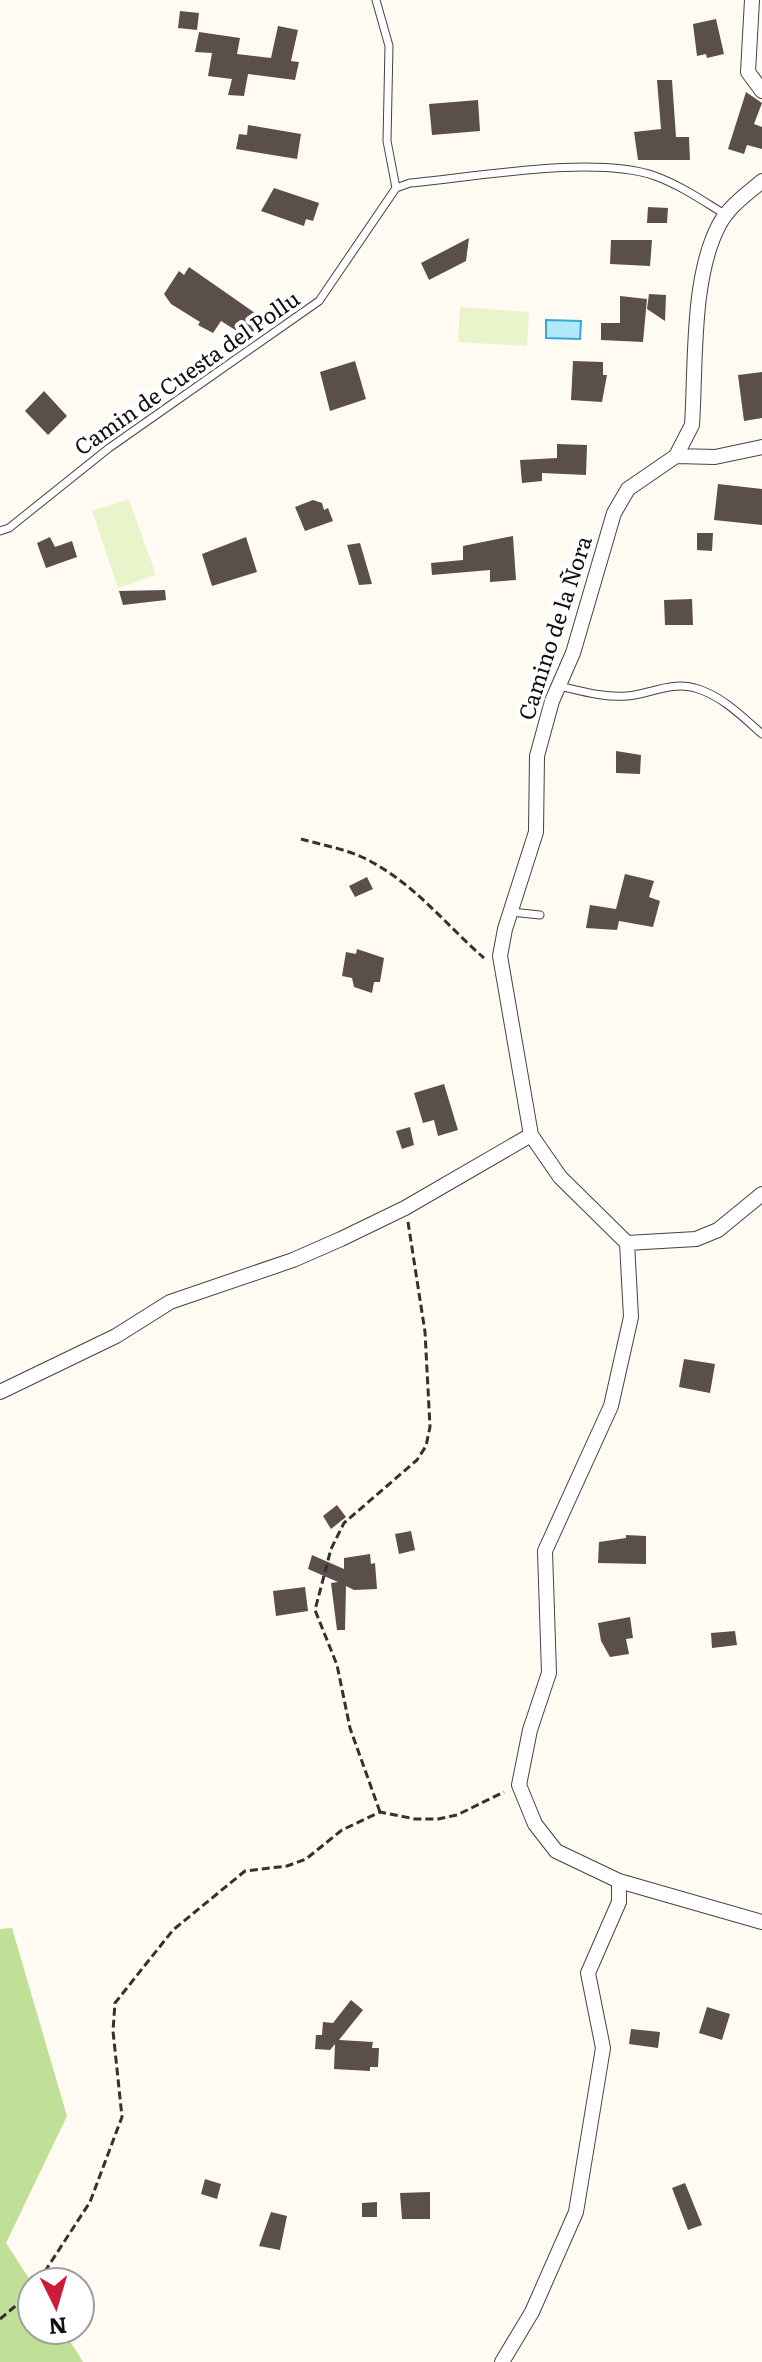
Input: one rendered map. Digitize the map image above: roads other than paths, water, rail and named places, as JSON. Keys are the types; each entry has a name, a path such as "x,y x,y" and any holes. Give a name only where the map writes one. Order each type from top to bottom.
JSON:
{"street":[{"path":"752,0 748,72 762,91"},
{"path":"761,182 726,215 707,255 701,285 692,425 676,456 715,457 762,447"},
{"name":"Camino de la Ñora","path":"531,1135 500,956 536,832 537,756 573,653 614,513 628,489 676,456"},
{"path":"0,1392 116,1336 170,1302 293,1260 405,1208 531,1135 560,1177 627,1243 631,1317 611,1406 545,1551 549,1673 530,1730 519,1785 535,1824 556,1851 619,1881 762,1922"},
{"path":"627,1243 696,1239 718,1230 762,1194"},
{"path":"502,2362 532,2312 576,2212 603,2048 588,1973 619,1902 619,1881"}],"lane":[{"path":"376,0 389,46 387,141 396,188 410,183 555,171 630,170 681,188 726,215"},
{"name":"Camin de Cuesta del Pollu","path":"0,531 9,528 157,413 319,301 396,188"},
{"path":"559,686 589,694 627,696 665,687 695,688 736,709 762,734"},
{"path":"511,912 540,915"}],"water":[{"path":"546,320 581,321 580,339 546,338"}]}
